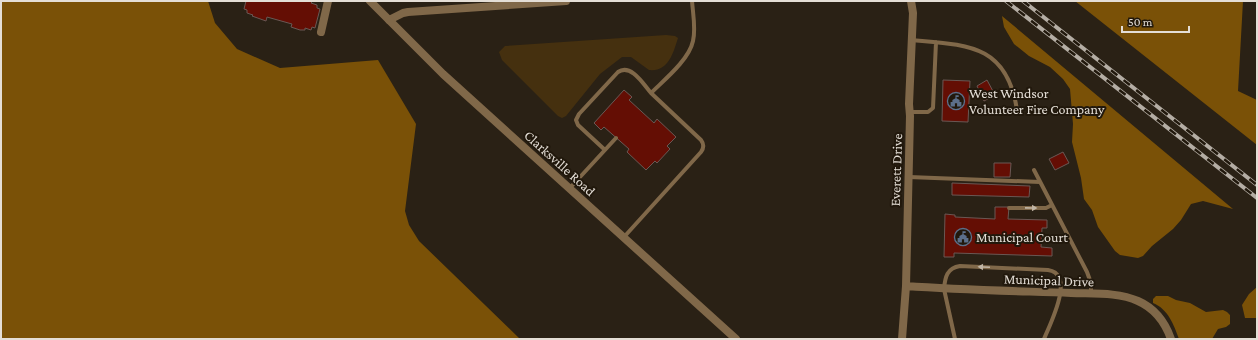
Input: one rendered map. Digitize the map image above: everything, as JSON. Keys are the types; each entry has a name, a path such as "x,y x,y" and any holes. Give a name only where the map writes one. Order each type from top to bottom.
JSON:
{"street":[{"path":"321,32 328,1"},
{"name":"Clarksville Road","path":"370,1 443,74 736,339"},
{"path":"389,20 403,13 485,4 566,1"},
{"name":"Everett Drive","path":"902,339 906,286 909,177 909,104 913,13 911,1"},
{"name":"Municipal Drive","path":"906,286 1123,296 1139,302 1152,310 1166,327 1171,339"}],"lane":[{"path":"651,93 678,66 693,44 694,30 692,1"},
{"path":"912,40 969,46 981,51 992,59 1008,78 1013,90 1017,110"},
{"path":"910,112 928,112 933,108 936,42"},
{"path":"605,150 578,125 576,120 578,114 618,72 626,69 641,80 651,93 701,140 703,144 701,152 623,237"},
{"path":"569,189 616,138"},
{"path":"1034,170 1089,278 1091,294"},
{"path":"909,177 1040,182"},
{"path":"1009,208 1046,208 1052,205"},
{"path":"955,339 944,288 948,272 954,267 960,266 1053,271 1057,273 1060,279 1061,293 1044,339"}],"shaded area":[{"path":"1,1 208,1 215,23 237,49 280,68 378,60 416,124 405,211 409,225 419,241 520,339 1,339"},
{"path":"1075,1 1243,1 1238,91 1257,100 1257,145"},
{"path":"1002,16 1233,209 1203,201 1191,204 1181,220 1173,229 1152,246 1143,256 1138,258 1120,255 1115,251 1098,227 1092,210 1084,199 1081,178 1072,142 1073,124 1070,89 1063,79 1050,67 1029,56 1014,44 1004,27"},
{"path":"666,35 675,36 678,38 672,56 665,65 655,70 649,70 631,57 622,57 600,74 566,116 562,118 558,116 502,60 499,52 505,46"},
{"path":"1257,287 1257,318 1245,318 1242,305 1249,294"},
{"path":"1156,296 1168,296 1176,300 1190,303 1206,312 1223,310 1230,315 1230,324 1226,327 1218,329 1212,339 1179,339 1173,323 1166,313 1163,309 1153,303 1153,299"}],"building":[{"path":"246,1 309,1 317,5 317,8 320,9 315,28 312,27 311,30 305,28 305,30 300,30 291,27 292,24 267,17 266,21 252,16 253,15 247,13 247,10 244,9"},
{"name":"West Windsor Volunteer Fire Company","path":"943,80 970,81 968,122 942,121"},
{"path":"987,80 995,95 984,101 977,86"},
{"path":"624,90 632,97 629,100 654,123 657,119 676,137 667,146 670,149 657,163 655,161 646,170 627,152 629,149 604,127 601,130 594,123"},
{"path":"1063,152 1069,163 1055,170 1049,159"},
{"path":"994,163 1011,163 1010,177 994,177"},
{"path":"952,183 1030,186 1029,197 952,195"},
{"path":"995,207 1009,207 1008,219 1047,220 1047,228 1042,228 1041,247 1052,248 1052,256 954,253 954,257 944,257 945,214 955,215 955,217 995,219"}],"railway":[{"path":"1006,1 1257,198"},
{"path":"1023,1 1257,185"}],"place":[{"name":"West Windsor Volunteer Fire Company","path":"956,101"},
{"name":"Municipal Court","path":"963,237"}]}
